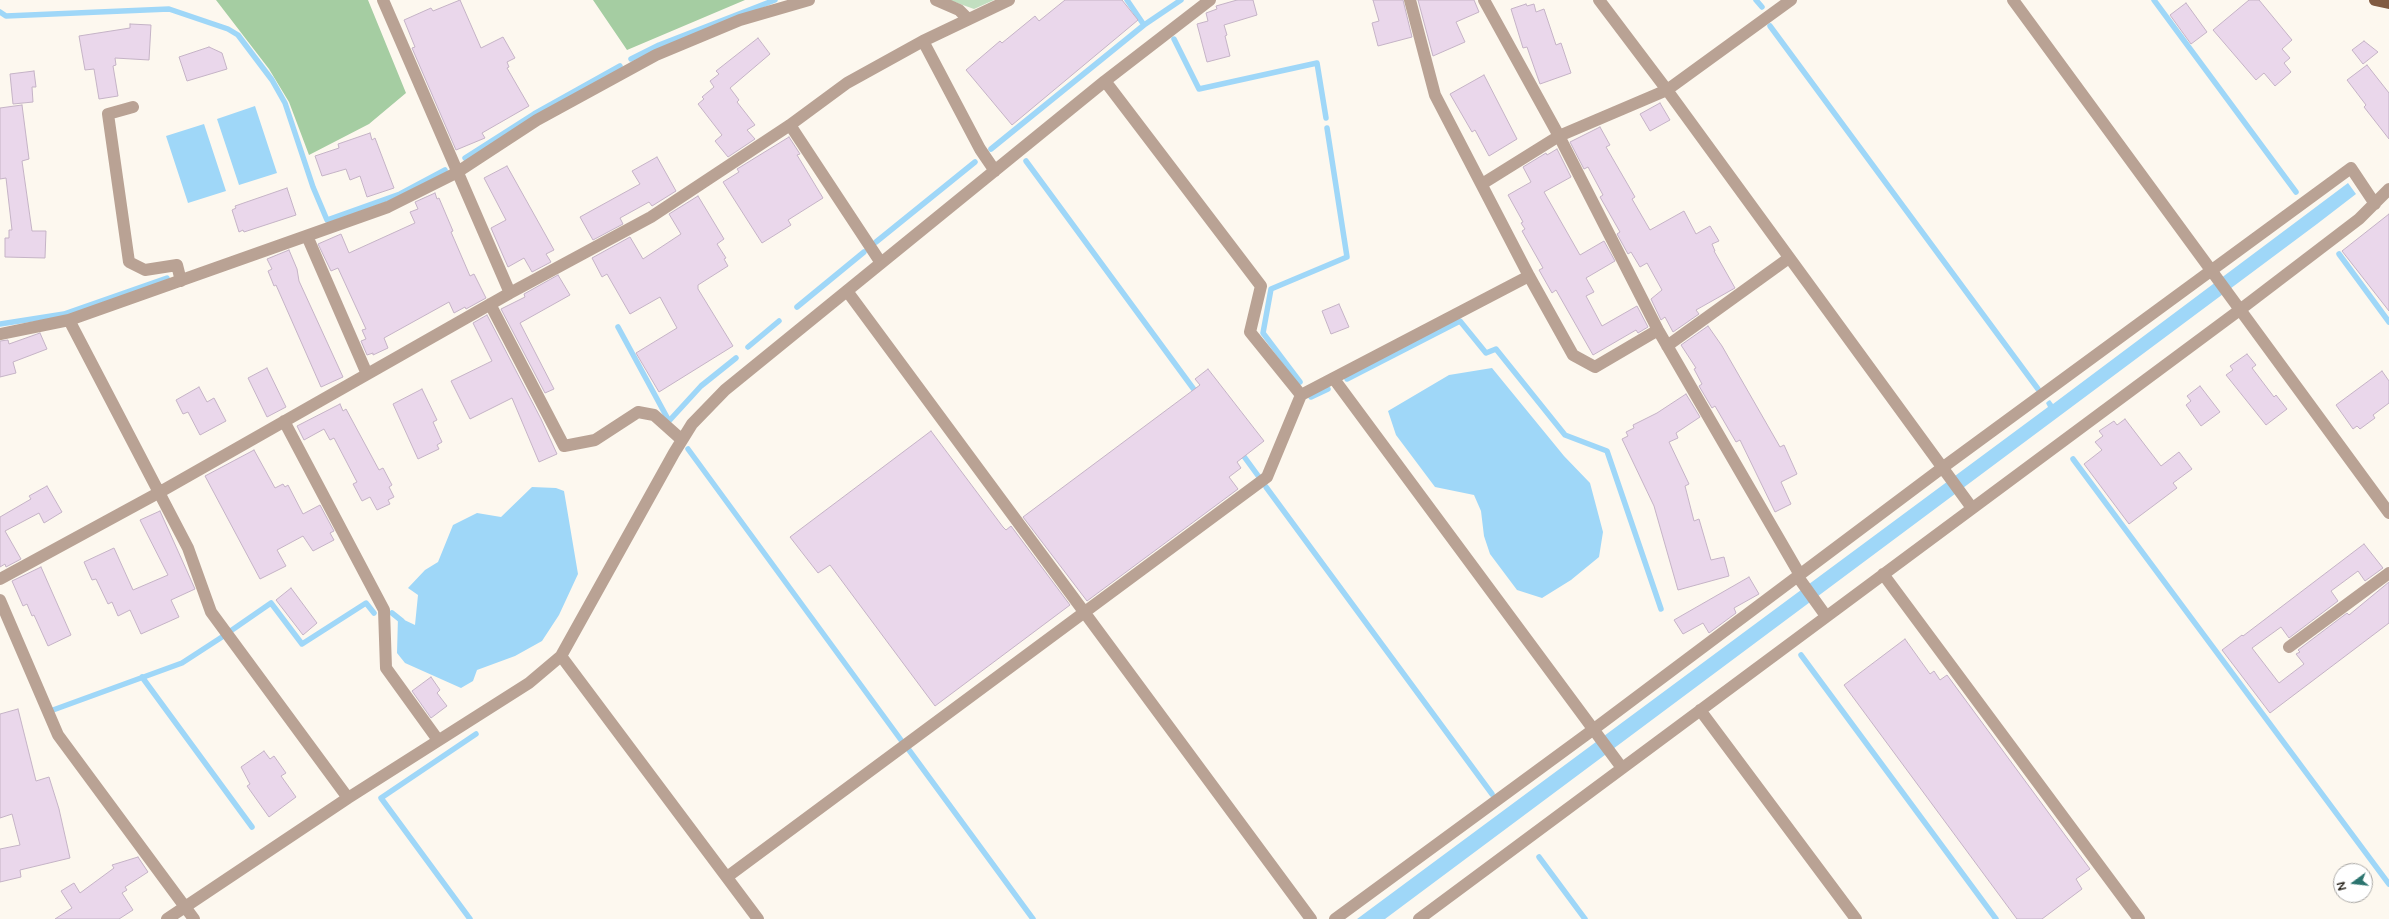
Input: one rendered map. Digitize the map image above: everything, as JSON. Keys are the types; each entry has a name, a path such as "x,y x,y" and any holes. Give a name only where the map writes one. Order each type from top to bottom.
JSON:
{"main road":[{"path":"2375,0 2389,3"}],"street":[{"path":"383,0 456,172 510,293"},
{"path":"0,334 68,320 388,207 456,172 537,120 656,55 740,20 809,0"},
{"path":"936,0 959,10 968,19"},
{"path":"0,579 160,492 490,304 651,217 790,125 847,83 923,41 1009,0"},
{"path":"167,919 186,908 348,798 529,683 561,656 682,440 692,424 725,390 1105,81 1210,0"},
{"path":"1410,0 1435,95 1528,276 1573,355 1595,367 1658,330"},
{"path":"1484,0 1558,136 1658,330 1800,578 1826,616"},
{"path":"1599,0 1667,90 1969,504"},
{"path":"1482,184 1558,136 1667,90 1791,0"},
{"path":"2013,0 2389,513"},
{"path":"923,41 980,150 995,171"},
{"path":"1105,81 1262,286 1250,332 1301,395"},
{"path":"133,107 108,114 129,262 145,270 177,265 181,281"},
{"path":"790,125 881,264"},
{"path":"1335,919 1596,732 1800,578 2214,273 2351,168 2375,204"},
{"path":"1419,919 1883,574 1969,504 2240,309 2359,219 2389,189"},
{"path":"307,236 367,374"},
{"path":"1667,346 1789,258"},
{"path":"727,877 1084,611 1267,477 1301,395 1528,276"},
{"path":"847,291 1311,919"},
{"path":"490,304 564,446 595,440 638,412 654,415 682,440"},
{"path":"68,320 160,492 188,548 211,612 348,798"},
{"path":"1334,379 1622,768"},
{"path":"284,421 384,610 386,668 438,740"},
{"path":"2289,647 2389,573"},
{"path":"1883,574 2139,919"},
{"path":"0,600 58,735 194,919"},
{"path":"561,656 758,919"},
{"path":"1700,710 1856,919"}],"green space":[{"path":"216,0 368,0 406,93 369,124 309,155 289,102 269,69"},
{"path":"593,0 745,0 627,50"},
{"path":"949,0 994,0 974,9"}],"water":[{"path":"255,106 277,173 239,185 217,119"},
{"path":"204,124 226,191 188,203 166,136"},
{"path":"2348,183 2356,194 2317,224 1385,919 1357,919 2048,407 2046,403 2048,401 2050,400 2053,404"},
{"path":"1492,368 1564,456 1590,483 1603,532 1599,557 1571,580 1542,598 1517,590 1490,554 1484,536 1481,511 1474,495 1435,487 1396,435 1388,411 1449,375"},
{"path":"532,487 556,488 564,491 578,574 559,615 542,641 515,656 477,670 473,681 461,688 405,663 397,653 398,617 415,625 418,595 408,588 425,570 438,562 453,525 477,513 501,517"}],"building":[{"path":"460,0 481,48 503,37 515,58 507,62 509,67 507,68 529,106 482,133 485,138 456,150 412,48 415,47 404,20 431,8 433,11"},
{"path":"1065,0 1122,0 1138,20 1012,125 966,70 1000,41 1002,43 1035,16 1039,21"},
{"path":"1237,0 1253,0 1257,15 1224,25 1230,56 1207,62 1197,24 1208,21 1206,13 1217,9 1216,6"},
{"path":"1373,0 1403,0 1412,37 1378,46 1372,23 1379,21"},
{"path":"1418,0 1474,0 1479,12 1456,22 1465,42 1433,56"},
{"path":"2249,0 2259,0 2292,40 2282,49 2290,58 2284,63 2291,72 2275,86 2264,73 2256,80 2213,30"},
{"path":"2186,3 2207,32 2191,44 2170,15"},
{"path":"1526,4 1527,6 1534,4 1536,12 1544,9 1556,45 1561,43 1571,73 1540,84 1527,47 1523,48 1511,9"},
{"path":"130,24 151,25 149,60 115,58 116,65 113,66 118,96 99,99 94,69 85,70 79,36 130,28"},
{"path":"758,38 770,54 730,88 739,100 737,102 755,125 747,130 755,139 728,157 715,141 722,135 698,104 704,99 702,97 714,87 710,81 719,74 716,71"},
{"path":"2364,41 2378,52 2363,64 2352,50"},
{"path":"209,47 222,53 227,69 187,81 179,57"},
{"path":"2367,65 2389,93 2389,139 2364,107 2366,105 2347,80"},
{"path":"34,71 36,87 32,87 33,102 13,104 10,74"},
{"path":"1484,75 1517,139 1489,156 1475,130 1472,132 1450,94"},
{"path":"1660,103 1670,120 1650,131 1640,114"},
{"path":"22,105 29,159 22,161 32,231 46,231 45,258 5,257 5,238 9,238 9,230 12,230 6,178 0,179 0,108"},
{"path":"1600,127 1610,145 1606,147 1635,197 1632,199 1650,230 1684,211 1696,234 1710,226 1719,241 1712,244 1714,251 1735,288 1696,310 1699,314 1673,332 1665,317 1661,320 1651,299 1662,290 1647,263 1640,267 1631,252 1628,254 1617,234 1620,232 1600,197 1603,195 1588,167 1584,169 1570,142"},
{"path":"370,133 372,140 375,138 394,188 367,197 360,176 350,180 346,169 322,176 315,156 339,148 338,144"},
{"path":"789,137 800,154 797,155 823,198 788,220 791,225 762,243 723,182 739,172 737,169"},
{"path":"1557,149 1571,177 1544,192 1580,255 1604,241 1615,261 1586,278 1594,292 1586,296 1602,326 1637,306 1648,327 1638,333 1636,330 1593,355 1556,290 1552,293 1539,270 1543,268 1522,231 1525,229 1521,223 1523,222 1508,195 1531,182 1523,167 1546,153 1547,155"},
{"path":"657,157 676,191 652,206 649,202 620,218 623,224 593,240 580,217 640,184 632,171"},
{"path":"507,166 554,250 546,254 551,262 532,272 524,258 508,267 491,228 506,220 484,178"},
{"path":"287,188 296,215 244,232 243,230 239,232 232,210 236,208 235,206"},
{"path":"435,193 437,199 439,198 453,231 451,232 470,276 474,274 486,298 466,309 465,307 454,313 449,302 384,338 388,348 373,355 373,353 367,355 361,341 366,339 362,330 366,329 338,268 331,271 318,244 341,234 349,253 415,223 410,212 418,209 415,202"},
{"path":"698,196 724,239 717,244 726,258 724,259 728,266 698,285 698,289 733,346 659,392 636,353 677,328 660,297 630,314 607,274 602,277 592,258 630,237 643,259 681,234 669,214"},
{"path":"2389,214 2389,311 2342,251"},
{"path":"289,250 297,269 299,281 343,377 321,387 276,285 274,286 268,271 272,269 267,259"},
{"path":"558,275 570,295 520,323 554,389 545,393 501,309 525,297 524,294"},
{"path":"1339,304 1349,327 1331,334 1322,311"},
{"path":"487,315 541,419 557,454 539,462 512,398 470,419 451,381 492,361 473,323"},
{"path":"1708,326 1722,346 1780,447 1784,445 1797,474 1781,482 1791,504 1775,512 1740,440 1736,442 1715,406 1712,408 1699,386 1702,384 1694,369 1696,368 1681,345"},
{"path":"40,333 47,349 13,362 16,373 0,377 0,341 8,340 9,344"},
{"path":"2247,354 2256,365 2252,368 2274,397 2276,395 2287,409 2266,425 2226,375 2233,370 2230,366"},
{"path":"267,368 286,407 267,417 248,378"},
{"path":"1208,369 1264,441 1237,462 1241,468 1229,477 1238,489 1087,601 1023,517 1200,385 1195,379"},
{"path":"2382,371 2389,381 2389,403 2373,415 2375,418 2360,429 2357,426 2353,429 2336,405"},
{"path":"2200,386 2220,412 2201,426 2186,405 2191,401 2187,396"},
{"path":"199,387 207,402 214,398 226,421 200,435 188,412 183,414 176,400"},
{"path":"422,389 437,420 433,422 442,442 437,445 439,449 418,459 393,404"},
{"path":"1686,394 1700,417 1676,433 1678,438 1669,442 1689,484 1685,486 1694,521 1699,519 1711,560 1724,557 1729,576 1678,590 1654,506 1622,439 1628,436 1626,432 1634,428 1633,425 1657,413"},
{"path":"340,404 343,411 346,409 379,470 383,468 392,485 389,487 394,497 388,500 390,504 377,510 370,497 362,501 353,484 357,482 334,438 330,440 324,429 304,440 297,426"},
{"path":"2125,419 2161,466 2179,452 2192,469 2173,483 2177,488 2129,524 2084,464 2102,450 2095,442 2103,436 2099,431 2114,421 2117,425"},
{"path":"931,431 1003,527 1006,530 1011,526 1070,605 935,706 830,565 818,573 790,537"},
{"path":"254,450 275,488 283,484 285,487 288,485 303,514 320,505 334,531 330,533 334,540 313,551 303,536 277,550 286,566 260,579 205,476"},
{"path":"47,486 62,512 44,523 39,513 5,531 21,559 6,567 5,564 0,567 0,517 31,499 29,496"},
{"path":"160,511 195,589 171,600 179,617 141,634 130,610 118,616 112,602 108,604 96,579 92,580 84,562 114,548 133,590 168,575 140,520"},
{"path":"2364,544 2383,568 2365,581 2358,571 2331,591 2338,601 2289,638 2281,627 2252,648 2279,683 2304,664 2296,654 2300,652 2298,650 2347,613 2349,615 2389,582 2389,623 2270,713 2222,650 2242,635 2243,636"},
{"path":"41,567 71,635 48,646 34,615 32,616 27,604 23,606 12,581"},
{"path":"1749,577 1759,594 1734,608 1736,613 1709,633 1703,623 1683,634 1674,620"},
{"path":"291,588 317,623 303,635 276,600"},
{"path":"1905,639 1930,674 1934,671 1940,680 1947,675 2090,869 2076,879 2082,889 2042,919 2017,919 1844,685"},
{"path":"431,677 440,690 437,693 447,706 431,718 412,691"},
{"path":"18,709 36,781 49,777 59,809 70,858 20,870 21,877 0,882 0,849 20,845 12,814 0,818 0,714"},
{"path":"264,751 270,759 274,756 286,773 281,776 296,797 269,817 247,786 250,784 241,767"},
{"path":"138,857 148,872 125,887 127,890 122,893 133,910 119,919 55,919 72,908 61,891 74,883 80,893 114,868 112,865"}],"waterway":[{"path":"631,59 659,45 775,0"},
{"path":"1127,0 1144,25"},
{"path":"991,149 1144,25 1181,0"},
{"path":"1756,0 1762,7"},
{"path":"2154,0 2296,192"},
{"path":"0,12 6,16 169,9 228,29 238,35 272,80 285,103 313,187 327,220 400,194 445,170"},
{"path":"1770,26 2038,389"},
{"path":"1174,39 1199,89 1317,63 1326,118"},
{"path":"465,158 534,114 620,66"},
{"path":"1300,382 1263,333 1271,289 1347,257 1327,128"},
{"path":"1026,161 1198,395"},
{"path":"876,242 975,162"},
{"path":"797,307 864,252"},
{"path":"2339,254 2389,322"},
{"path":"0,324 64,314 167,278"},
{"path":"748,347 779,321"},
{"path":"1347,379 1460,321 1486,353 1496,349 1565,435 1607,451 1661,609"},
{"path":"618,327 669,421 701,386 736,358"},
{"path":"1311,397 1328,389"},
{"path":"688,449 901,740"},
{"path":"1240,451 1259,477"},
{"path":"2073,459 2389,884"},
{"path":"1266,487 1492,794"},
{"path":"232,630 271,603 302,644 366,603 374,613"},
{"path":"392,613 402,621"},
{"path":"53,710 182,663 222,637"},
{"path":"1801,655 1996,919"},
{"path":"142,677 252,827"},
{"path":"470,919 381,798 476,734"},
{"path":"909,750 1033,919"},
{"path":"1539,857 1585,919"}]}
